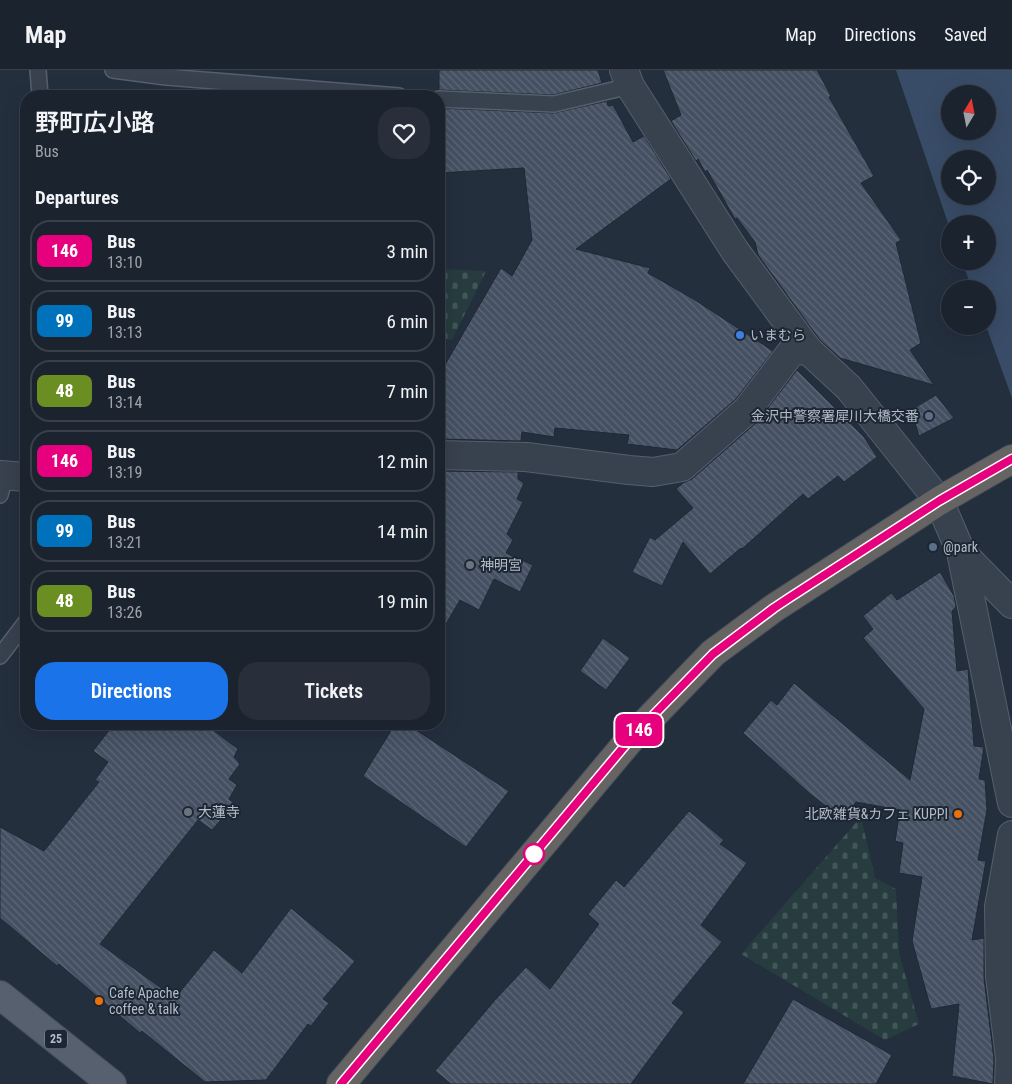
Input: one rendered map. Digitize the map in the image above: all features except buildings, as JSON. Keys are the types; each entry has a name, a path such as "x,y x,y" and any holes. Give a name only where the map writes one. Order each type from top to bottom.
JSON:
{"highway":[{"path":"341,1084 633,736 713,654 774,608 948,496 1012,459"}],"main road":[{"name":"25","path":"0,995 112,1084"}],"street":[{"path":"627,78 735,251 808,350 849,388 948,496 1012,803"},
{"path":"445,455 526,457 653,472 682,467 747,410 792,351 808,350"},
{"path":"961,552 1012,604"},
{"path":"1009,1084 1010,1058 1000,976 999,907 1012,835"}],"lane":[{"path":"38,70 40,90"},
{"path":"112,70 166,77 325,90"},
{"path":"445,100 554,104 627,78"},
{"path":"0,656 20,630"}],"green space":[{"path":"445,269 486,271 452,340 445,339"},
{"path":"861,817 875,878 896,889 899,953 919,1024 885,1040 741,954"}],"water":[{"path":"896,70 1012,70 1012,398 989,335 996,335 996,280 969,280 965,270 996,270 996,215 945,215 942,205 996,205 996,150 941,150 941,202"}],"bus line":[{"name":"146","path":"341,1084 633,736 713,654 789,598 939,501 1012,459"}],"place":[{"name":"いまむら","path":"740,335"},
{"name":"金沢中警察署犀川大橋交番","path":"929,416"},
{"name":"@park","path":"933,547"},
{"name":"神明宮","path":"470,565"},
{"name":"大蓮寺","path":"188,812"},
{"name":"北欧雑貨&カフェ KUPPI","path":"958,814"},
{"name":"Cafe Apache coffee & talk","path":"99,1001"}]}
